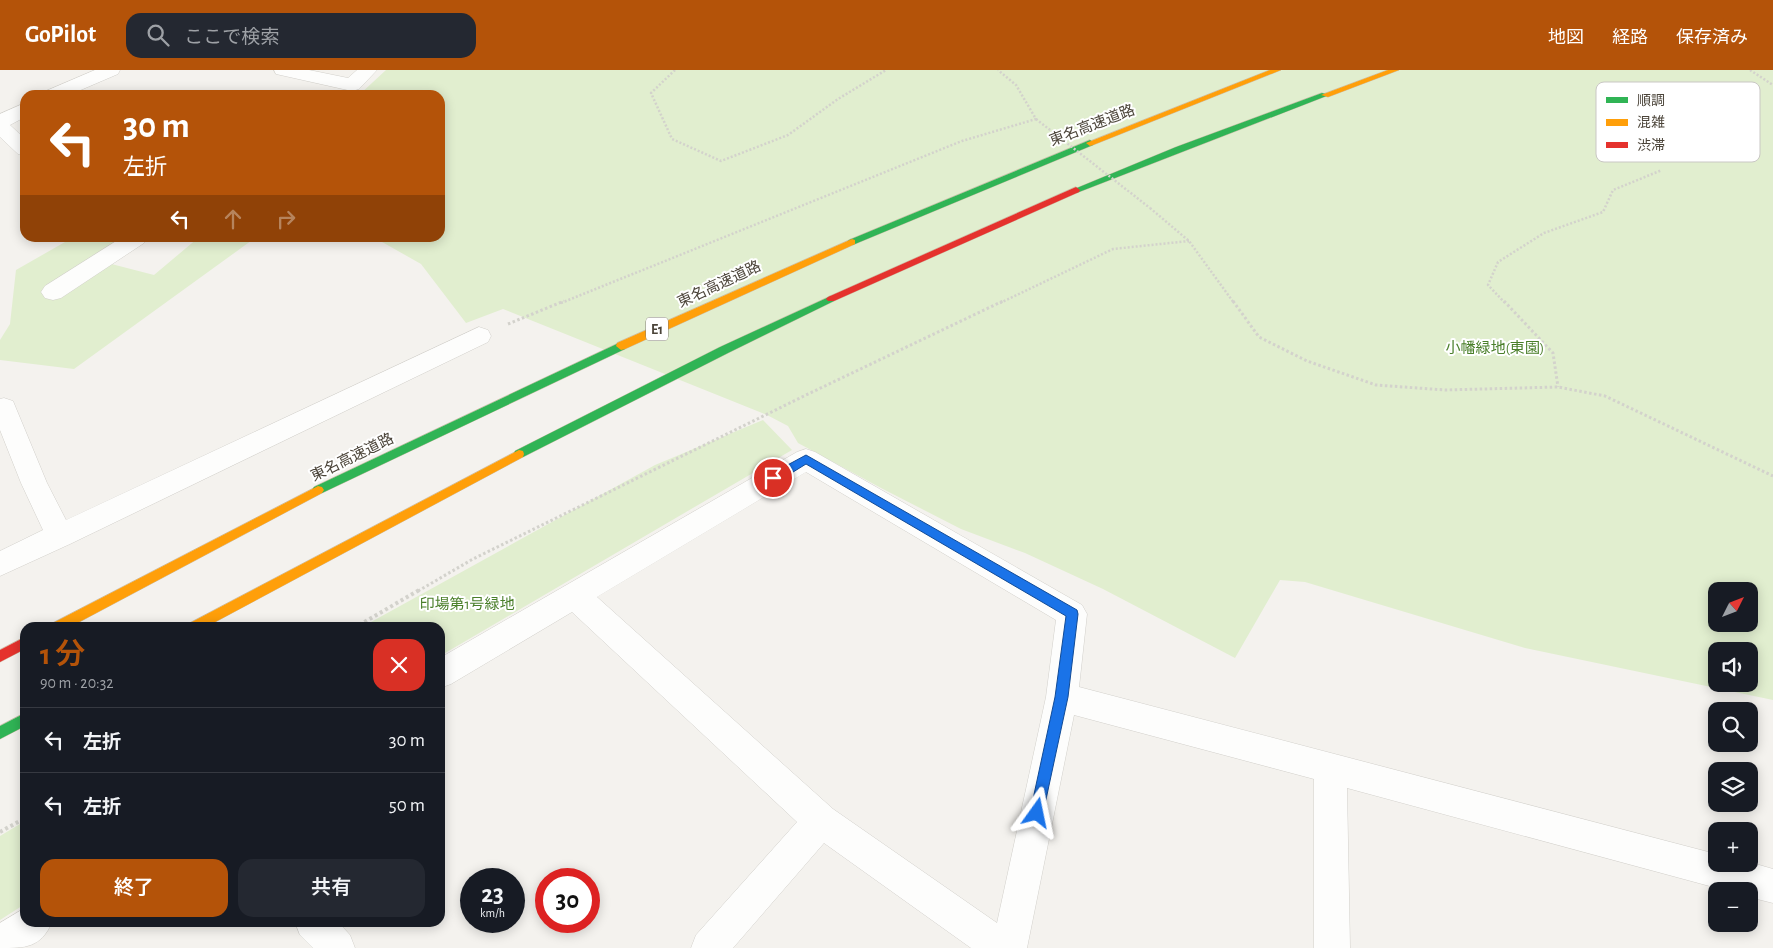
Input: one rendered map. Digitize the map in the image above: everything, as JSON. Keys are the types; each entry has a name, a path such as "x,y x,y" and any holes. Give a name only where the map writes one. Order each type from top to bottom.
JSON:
{"highway":[{"name":"東名高速道路","path":"67,622 339,480 523,391 743,290 971,190 1277,70"},
{"path":"203,622 649,388 834,297 1053,200 1230,129 1395,70"},
{"path":"0,656 20,646"},
{"path":"0,732 20,722"}],"street":[{"path":"65,90 111,70"},
{"path":"283,70 352,85 368,70"},
{"path":"0,122 20,112"},
{"path":"0,126 20,145"},
{"path":"53,292 123,242"},
{"path":"0,564 478,336"},
{"path":"0,410 4,408 34,483 60,536"},
{"path":"445,671 806,459 1072,614 1062,697 1008,948"},
{"path":"574,595 821,821 1002,948"},
{"path":"1062,697 1330,770 1773,886"},
{"path":"1330,770 1332,948"},
{"path":"709,948 821,821"},
{"path":"0,944 26,927"},
{"path":"318,927 337,948"}],"path":[{"path":"675,70 651,93 672,138 720,161 788,135 838,99 886,70"},
{"path":"998,70 1016,85 1036,118 1189,241 1259,337 1307,360 1376,385 1445,390 1558,387 1605,396 1773,476"},
{"path":"1750,70 1773,85"},
{"path":"478,336 962,141 1036,118"},
{"path":"1558,387 1553,353 1488,285 1498,262 1544,233 1603,212 1613,190 1662,170"},
{"path":"364,622 482,554 806,395 1113,249 1189,241"},
{"path":"0,832 20,821"}],"green space":[{"name":"小幡緑地(東園)","path":"386,70 1773,70 1773,700 1735,692 1758,692 1758,642 1708,642 1708,686 1525,648 1305,582 1280,580 1235,658 1103,589 1025,553 961,529 881,488 798,443 788,426 767,415 503,309 466,323 421,264 382,242 445,242 445,90 364,90"},
{"path":"65,242 113,242 117,246 96,260 154,275 193,242 249,242 74,369 0,360 0,340 10,324 16,270"},
{"name":"印場第1号緑地","path":"763,420 792,450 445,653 445,622 371,622 655,465"},
{"path":"20,824 20,907 0,920 0,836"}],"traffic: fast":[{"path":"1076,190 1179,149 1325,95"},
{"path":"852,242 1090,143"},
{"path":"519,454 724,350 831,299"},
{"path":"318,490 621,346"},
{"path":"0,733 20,722"}],"traffic: slow":[{"path":"1090,143 1277,70"},
{"path":"1325,95 1395,70"},
{"path":"621,346 852,242"},
{"path":"203,622 519,454"},
{"path":"66,622 318,490"}],"traffic: jam":[{"path":"831,299 1076,190"},
{"path":"0,656 20,646"}],"route":[{"path":"773,478 806,459 1072,614 1062,697 1037,813"}]}
